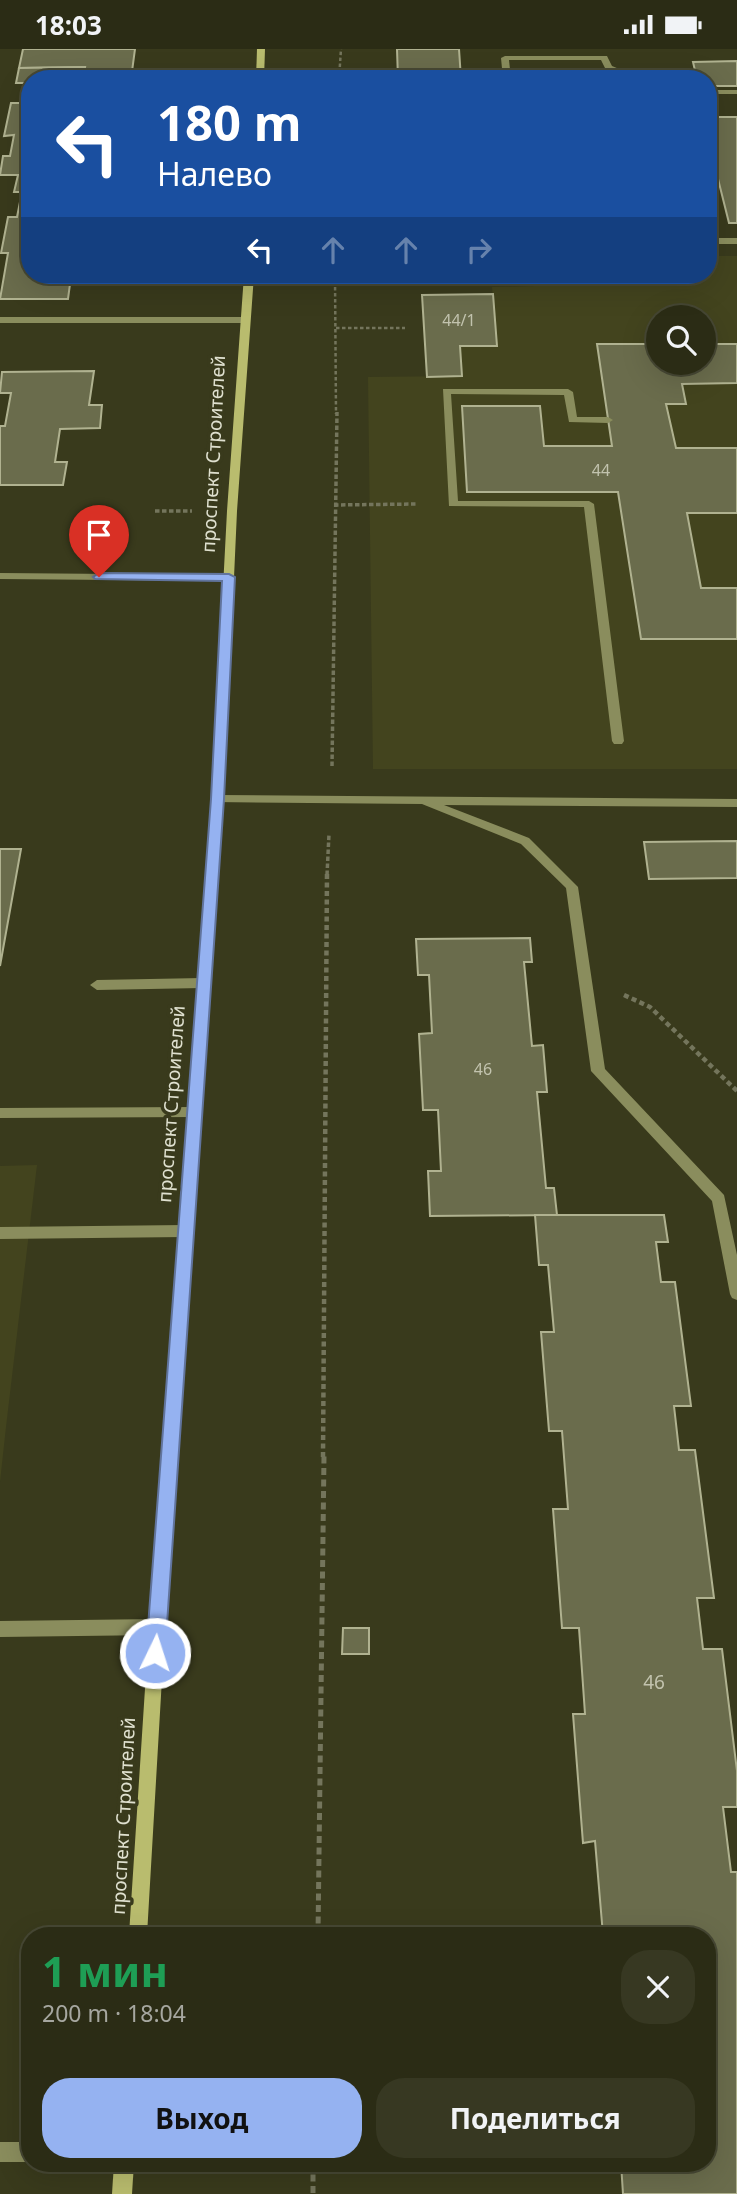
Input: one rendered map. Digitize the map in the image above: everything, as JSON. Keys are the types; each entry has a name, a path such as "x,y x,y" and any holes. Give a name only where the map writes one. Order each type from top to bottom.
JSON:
{"main road":[{"path":"260,70 261,49"},
{"name":"проспект Строителей","path":"138,1927 202,983 218,799 248,284"},
{"path":"122,2194 123,2172"}],"street":[{"path":"506,70 505,58 604,58 612,49"},
{"path":"604,58 610,68 615,70"},
{"path":"717,92 737,92"},
{"path":"717,241 737,241"},
{"path":"0,320 244,320"},
{"path":"608,420 573,420 568,392 446,391 453,504 589,504 618,741"},
{"path":"0,576 229,577"},
{"path":"218,799 737,803"},
{"path":"426,802 525,841 572,887 598,1071 719,1199 737,1294"},
{"path":"97,985 202,983"},
{"path":"0,1113 194,1112"},
{"path":"0,1233 185,1231"},
{"path":"0,1629 157,1627"},
{"path":"0,2152 21,2152"}],"path":[{"path":"340,70 341,49"},
{"path":"318,1927 326,1239 325,921 331,801 335,284"},
{"path":"336,328 404,328"},
{"path":"334,505 453,504"},
{"path":"155,511 192,511"},
{"path":"585,977 650,1007 737,1091"},
{"path":"313,2172 313,2194"}],"shaded area":[{"path":"717,256 737,256 737,769 373,769 368,377 462,376 460,346 497,346 492,287 535,284 717,284"},
{"path":"37,1165 6,1427 0,1482 0,1166"}],"building":[{"path":"23,49 135,49 132,70 84,70 85,67 19,68"},
{"path":"397,49 459,49 460,70 398,70"},
{"path":"737,61 737,86 717,86 717,70 695,70 693,62"},
{"path":"85,67 84,70 21,70 21,83 16,83 19,68"},
{"path":"11,103 21,103 21,192 14,192 18,175 0,175 3,156 10,156 14,135 4,136"},
{"path":"717,117 737,117 737,223 729,223 717,175"},
{"path":"21,197 21,284 70,284 68,299 0,299 8,253 1,253 8,217 17,217"},
{"path":"493,294 497,346 460,346 462,376 427,377 422,295"},
{"path":"597,344 646,344 646,375 716,375 716,344 737,344 737,383 682,384 686,404 666,404 676,448 737,448 737,513 687,513 701,588 737,588 737,639 641,639 618,492 467,492 462,406 540,406 544,446 612,446"},
{"path":"94,371 89,405 102,405 100,428 60,429 55,462 67,462 63,485 0,485 0,426 5,426 11,393 0,393 2,372"},
{"path":"737,841 737,878 649,879 644,842"},
{"path":"0,849 21,849 0,966"},
{"path":"530,938 532,962 524,962 532,1046 543,1045 547,1092 537,1092 546,1188 554,1188 557,1215 430,1216 428,1171 441,1171 438,1110 423,1110 419,1034 432,1033 429,975 418,975 416,939"},
{"path":"535,1215 664,1215 668,1242 656,1242 661,1282 675,1282 691,1406 674,1406 679,1450 695,1450 714,1598 697,1598 703,1649 722,1649 737,1771 737,1807 723,1807 731,1872 737,1872 737,2194 623,2194 622,2172 716,2172 716,1927 602,1927 595,1841 583,1843 573,1714 585,1714 579,1628 562,1628 553,1509 568,1509 562,1431 549,1431 541,1332 554,1332 548,1265 539,1265"},
{"path":"343,1628 369,1628 369,1654 342,1654"}],"route":[{"path":"99,577 229,577 218,799 202,983 155,1653"}]}
